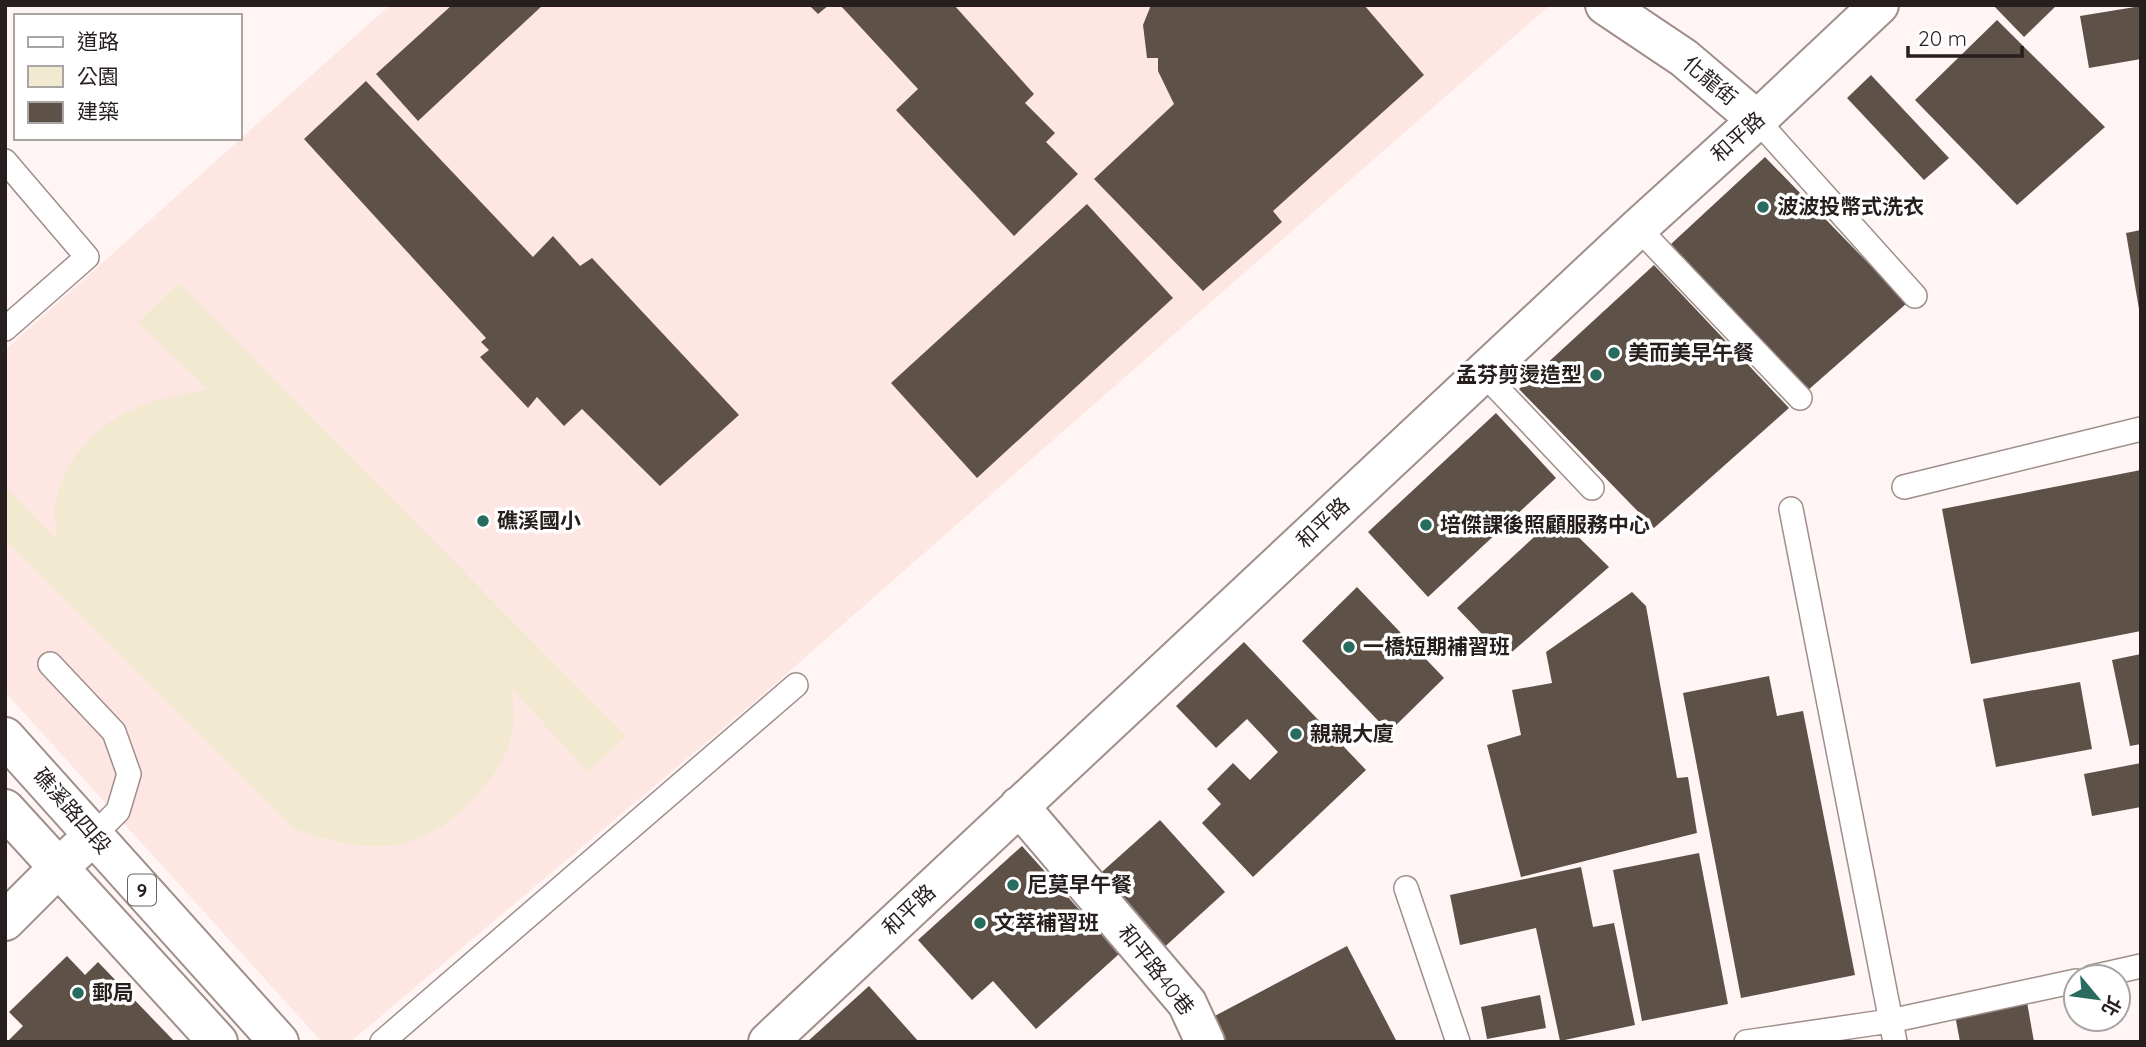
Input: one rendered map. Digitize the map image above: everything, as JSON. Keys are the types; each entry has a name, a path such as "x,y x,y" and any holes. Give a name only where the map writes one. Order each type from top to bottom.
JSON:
{"street":[{"name":"化龍街","path":"1605,5 1684,58 1757,120"},
{"name":"和平路","path":"768,1042 1879,5"},
{"name":"礁溪路四段","path":"5,737 279,1042"},
{"name":"和平路40巷","path":"1019,806 1188,1003 1205,1042"},
{"name":"9","path":"5,809 218,1042"},
{"path":"5,920 93,836"}],"lane":[{"name":"化龍街","path":"1757,120 1915,296"},
{"path":"5,161 86,257 5,329"},
{"path":"1638,228 1800,398"},
{"path":"1483,373 1592,488"},
{"path":"1904,487 2141,429"},
{"path":"1791,509 1892,1031"},
{"path":"50,664 114,733 129,774 118,811 93,836"},
{"path":"382,1042 796,685"},
{"path":"1406,888 1458,1042"},
{"path":"1746,1042 1892,1031 2062,985"}],"shaded area":[{"name":"礁溪國小","path":"390,5 1550,5 752,704 350,1042 322,1042 5,692 5,350"}],"green space":[{"path":"179,283 626,736 588,772 513,690 513,728 503,759 475,797 433,832 391,846 369,846 345,843 294,829 5,540 5,485 57,541 55,508 59,491 73,460 95,434 122,414 138,407 207,389 138,322"}],"building":[{"path":"452,5 543,5 418,121 376,74"},
{"path":"809,5 829,5 818,14"},
{"path":"840,5 954,5 1034,94 1025,103 1055,133 1046,142 1078,174 1014,236 896,110 918,89"},
{"path":"1151,5 1364,5 1424,75 1273,211 1282,222 1203,291 1094,179 1174,104 1158,71 1158,58 1147,58 1143,25"},
{"path":"1993,5 2057,5 2024,37"},
{"path":"2141,6 2141,59 2089,68 2080,16"},
{"path":"1997,20 2105,127 2017,205 1915,100"},
{"path":"1871,75 1949,158 1924,180 1847,98"},
{"path":"366,81 533,257 553,236 580,266 592,258 739,415 660,486 582,409 564,426 537,397 528,408 480,357 489,350 481,342 486,338 304,139"},
{"path":"1765,157 1907,303 1807,391 1671,244"},
{"path":"1087,204 1173,298 977,478 891,383"},
{"path":"2141,230 2141,309 2139,309 2126,233"},
{"path":"1654,265 1789,408 1654,528 1519,389"},
{"path":"1496,413 1556,478 1428,597 1368,532"},
{"path":"2141,470 2141,631 1971,664 1942,509"},
{"path":"1557,516 1609,567 1505,658 1457,608"},
{"path":"1357,587 1444,678 1389,732 1302,641"},
{"path":"1632,592 1646,606 1677,778 1688,777 1697,833 1521,877 1487,745 1521,735 1512,690 1552,683 1546,652"},
{"name":"親親大廈","path":"1244,642 1366,770 1253,877 1202,823 1221,804 1207,789 1233,763 1250,780 1278,752 1247,719 1216,748 1176,706"},
{"path":"2141,654 2141,744 2130,746 2112,660"},
{"path":"1769,676 1777,716 1803,711 1855,975 1741,998 1683,693"},
{"path":"2080,682 2092,749 1996,767 1983,699"},
{"path":"2141,763 2141,807 2092,816 2084,774"},
{"path":"1160,820 1225,892 1159,952 1094,879"},
{"path":"1022,846 1119,954 1036,1029 993,981 972,1000 918,940"},
{"path":"1699,853 1728,1004 1642,1021 1613,870"},
{"path":"1581,867 1593,927 1614,923 1635,1025 1560,1041 1536,928 1460,945 1450,895"},
{"path":"1347,946 1397,1042 1221,1042 1209,1019"},
{"name":"郵局","path":"67,956 85,975 98,962 175,1042 7,1042 23,1026 9,1012"},
{"path":"869,986 919,1042 807,1042"},
{"path":"1540,995 1546,1028 1487,1039 1481,1007"},
{"path":"2027,1002 2034,1042 1960,1042 1955,1015"}],"place":[{"name":"波波投幣式洗衣","path":"1763,207"},
{"name":"美而美早午餐","path":"1614,353"},
{"name":"孟芬剪燙造型","path":"1596,375"},
{"name":"礁溪國小","path":"483,521"},
{"name":"培傑課後照顧服務中心","path":"1426,525"},
{"name":"一橋短期補習班","path":"1349,647"},
{"name":"親親大廈","path":"1296,734"},
{"name":"尼莫早午餐","path":"1013,885"},
{"name":"文萃補習班","path":"980,923"},
{"name":"郵局","path":"78,993"}]}
